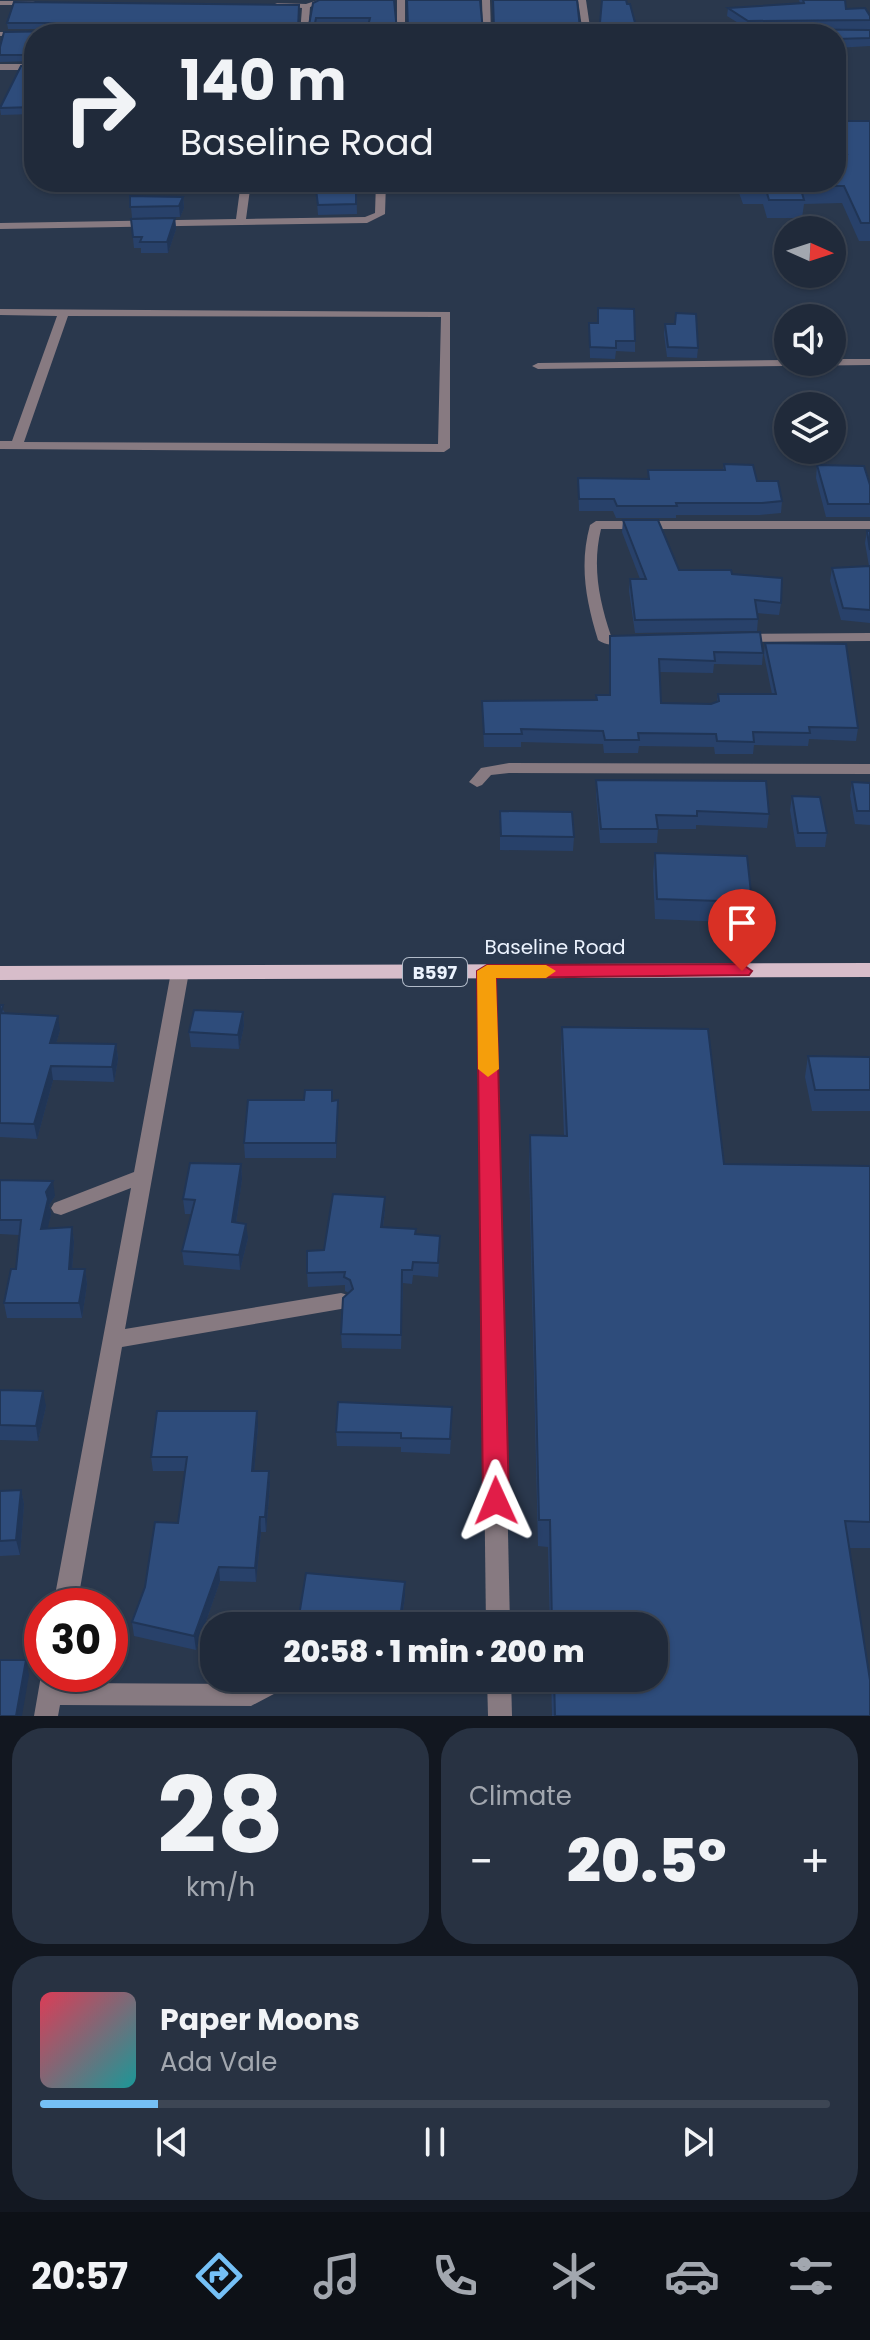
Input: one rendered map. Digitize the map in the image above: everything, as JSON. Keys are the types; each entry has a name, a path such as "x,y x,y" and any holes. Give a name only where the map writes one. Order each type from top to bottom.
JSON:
{"main road":[{"name":"Baseline Road","path":"0,973 870,970"}],"street":[{"path":"260,5 306,6 326,0"},
{"path":"401,0 401,24"},
{"path":"486,0 487,24"},
{"path":"582,0 586,24"},
{"path":"0,3 46,3"},
{"path":"305,24 306,6"},
{"path":"0,34 24,34"},
{"path":"0,67 24,67"},
{"path":"241,222 245,192"},
{"path":"0,226 367,220 380,214 381,192"},
{"path":"0,312 446,314 444,448 0,445"},
{"path":"17,445 64,312"},
{"path":"538,366 870,362"},
{"path":"652,640 605,640 594,607 587,552 596,525 870,525"},
{"path":"730,639 870,637"},
{"path":"477,782 486,771 509,768 870,769"},
{"path":"487,971 498,1612"},
{"path":"68,1588 180,972"},
{"path":"61,1208 141,1177"},
{"path":"112,1340 341,1301"},
{"path":"49,1695 251,1695 256,1692"},
{"path":"499,1692 500,1716"}],"building":[{"path":"319,0 394,0 396,24 368,24 370,18 316,18 315,24 309,24 313,3"},
{"path":"407,0 480,0 482,24 408,24"},
{"path":"493,0 577,0 580,24 494,24"},
{"path":"602,0 626,0 630,4 635,24 600,24"},
{"path":"803,0 845,0 846,9 865,8 870,20 748,21 728,8 804,3"},
{"path":"14,2 299,5 298,24 7,23"},
{"path":"846,30 870,30 870,38 846,39"},
{"path":"4,32 24,32 24,55 0,55"},
{"path":"24,66 24,107 0,108"},
{"path":"846,121 870,121 870,223 861,223 846,190"},
{"path":"316,192 356,192 356,204 318,205"},
{"path":"767,192 802,192 804,200 769,200"},
{"path":"130,196 183,197 179,206 130,207"},
{"path":"175,218 167,242 140,242 142,237 133,237 131,219"},
{"path":"598,308 634,309 635,341 616,341 616,348 590,347 589,323 598,323"},
{"path":"676,313 696,314 698,348 668,347 665,324 675,324"},
{"path":"724,464 753,465 757,481 778,481 782,501 617,506 614,499 579,499 578,478 649,479 648,470 725,470"},
{"path":"817,465 864,466 870,485 870,504 828,504"},
{"path":"623,520 658,520 679,570 731,570 732,574 782,578 781,603 755,600 758,619 635,620 630,579 646,579"},
{"path":"870,566 870,610 843,608 832,568"},
{"path":"760,632 763,653 714,652 715,661 659,659 661,703 711,704 719,701 718,694 776,694 765,643 846,644 858,728 809,727 810,733 753,732 754,742 717,741 716,734 638,733 639,740 605,740 603,731 521,729 522,734 484,734 482,701 597,700 596,695 610,695 610,636"},
{"path":"596,780 766,781 769,814 697,811 697,816 656,815 658,829 601,829"},
{"path":"852,782 870,783 870,811 857,811"},
{"path":"792,796 820,797 827,833 798,833"},
{"path":"500,811 572,812 574,837 501,836"},
{"path":"655,853 747,856 752,902 657,899"},
{"path":"0,1005 3,1005 1,1013 58,1016 50,1043 116,1044 112,1067 51,1066 34,1124 0,1123"},
{"path":"194,1010 243,1012 238,1035 189,1032"},
{"path":"562,1027 708,1029 724,1164 870,1166 870,1522 845,1521 870,1680 870,1716 555,1716 554,1692 668,1692 668,1612 552,1612 550,1520 539,1520 530,1135 567,1136"},
{"path":"808,1056 870,1057 870,1090 815,1090"},
{"path":"305,1090 332,1090 332,1101 338,1100 336,1143 244,1143 248,1100 304,1100"},
{"path":"190,1163 241,1164 232,1222 246,1224 239,1255 182,1251 195,1200 183,1199"},
{"path":"0,1180 53,1181 46,1192 48,1199 41,1229 72,1227 69,1269 85,1269 79,1303 4,1303 11,1269 16,1269 21,1220 0,1220"},
{"path":"333,1194 385,1197 381,1227 416,1229 415,1234 440,1236 438,1263 413,1262 412,1270 402,1270 401,1335 341,1334 343,1298 353,1289 350,1280 344,1277 345,1272 307,1273 307,1251 324,1250"},
{"path":"0,1390 43,1391 36,1426 0,1425"},
{"path":"338,1402 452,1407 450,1439 401,1438 401,1433 336,1432"},
{"path":"157,1411 257,1411 252,1471 269,1471 265,1517 260,1517 255,1568 219,1567 203,1612 200,1612 194,1636 132,1622 145,1587 155,1522 178,1523 187,1457 151,1457"},
{"path":"21,1490 16,1540 0,1541 0,1491"},
{"path":"306,1573 405,1582 401,1612 300,1612"},
{"path":"0,1660 24,1660 16,1716 0,1716"}],"slow traffic":[{"path":"488,1069 487,971 546,971"}],"route":[{"path":"496,1501 487,971 742,971"}]}
